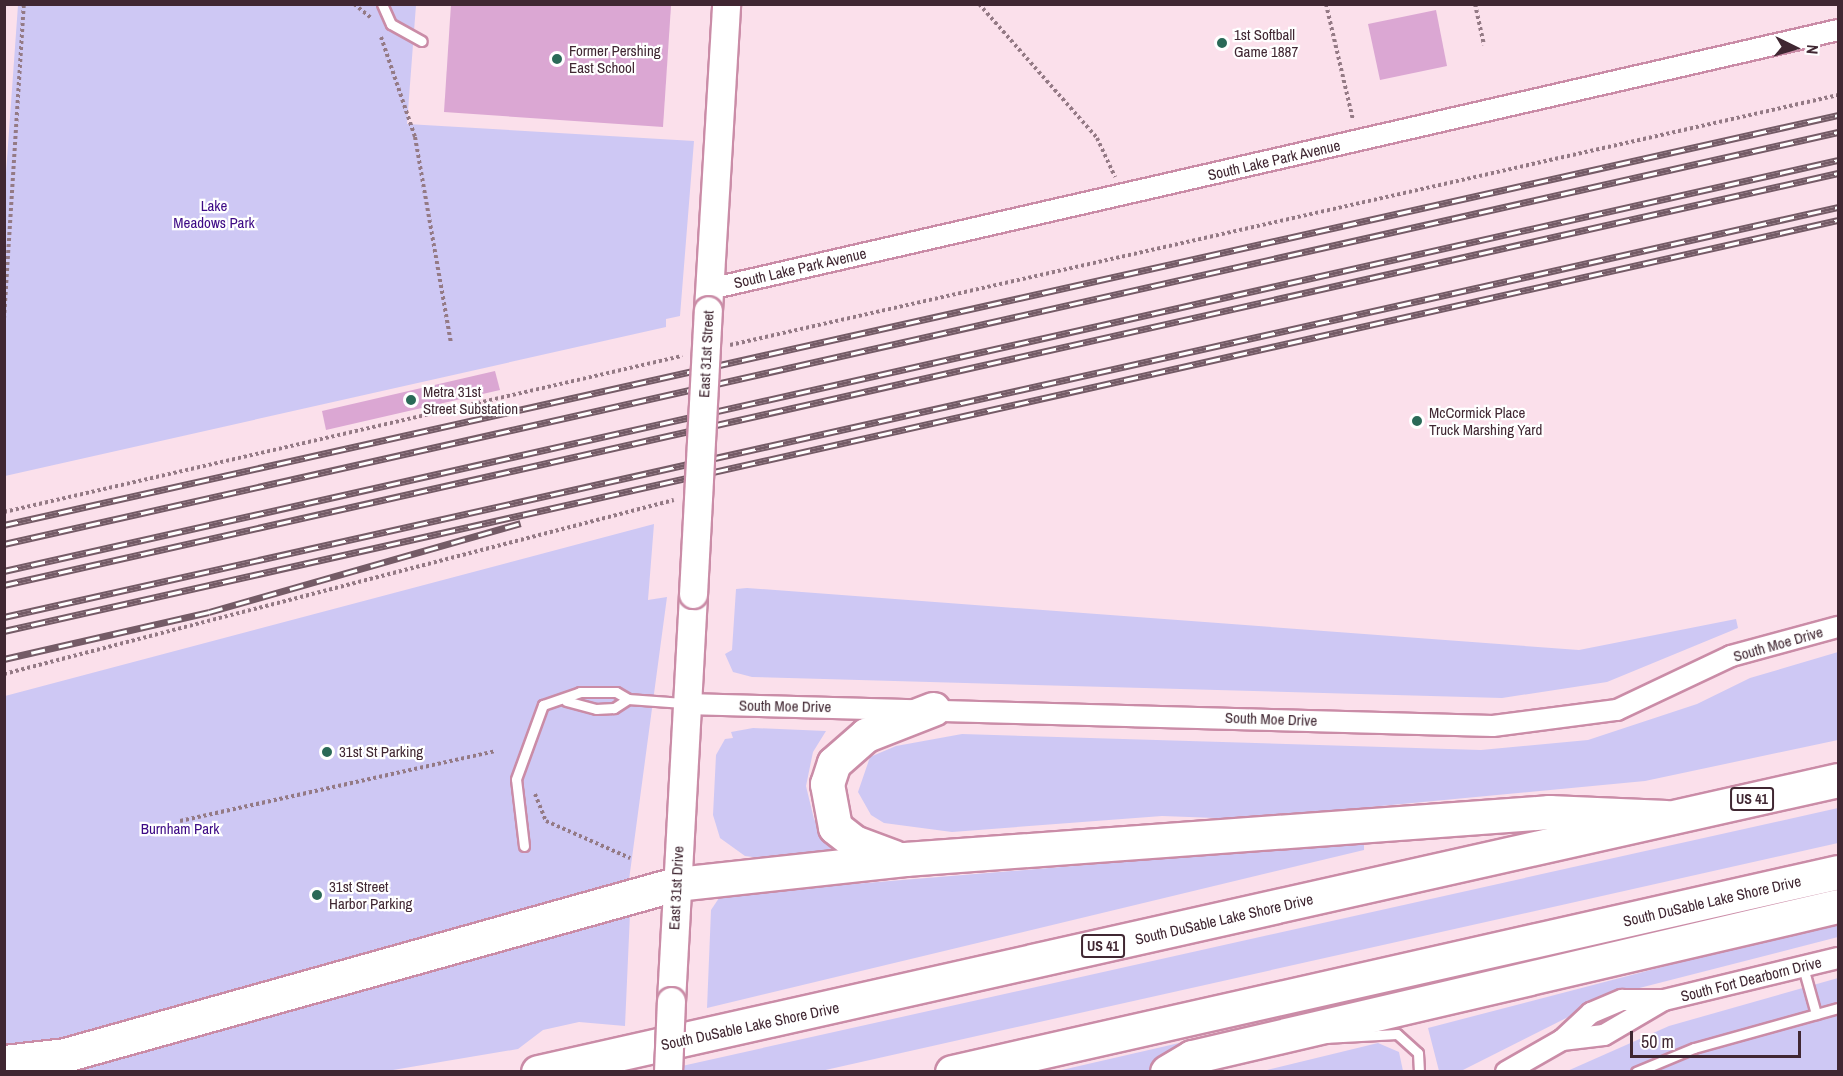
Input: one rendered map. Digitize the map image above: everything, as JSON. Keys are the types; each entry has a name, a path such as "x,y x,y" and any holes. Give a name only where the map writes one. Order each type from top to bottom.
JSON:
{"highway":[{"path":"905,859 854,842 836,827 827,784 834,763 866,735 933,709"},
{"name":"South DuSable Lake Shore Drive","path":"538,1071 1839,780"},
{"path":"4,1062 65,1055 676,884 905,859 1549,812 1666,817"},
{"name":"South DuSable Lake Shore Drive","path":"952,1071 1839,872"},
{"path":"1167,1071 1192,1057 1230,1060 1293,1033 1839,906"}],"main road":[{"name":"East 31st Street","path":"686,704 726,4"},
{"name":"East 31st Drive","path":"668,1071 686,704"}],"street":[{"name":"South Lake Park Avenue","path":"709,300 1123,195 1839,30"},
{"name":"South Moe Drive","path":"686,704 1493,726 1551,722 1617,710 1731,656 1839,627"},
{"name":"South Fort Dearborn Drive","path":"1506,1071 1562,1040 1591,1013 1622,1000 1664,1000 1839,958"}],"lane":[{"path":"382,4 392,24 422,41"},
{"path":"524,846 516,779 543,705 566,701 580,692 616,692 628,699 686,704"},
{"path":"566,701 596,709 614,708 628,699"},
{"path":"1803,967 1816,1014"},
{"path":"1636,1071 1694,1048 1839,1008"},
{"path":"1293,1033 1339,1041 1397,1034 1418,1053 1419,1071"}],"path":[{"path":"4,320 24,4"},
{"path":"979,4 1097,138 1123,195"},
{"path":"1326,4 1358,141"},
{"path":"1475,4 1484,45"},
{"path":"356,5 374,24"},
{"path":"378,32 416,136 451,343"},
{"path":"721,348 1839,95"},
{"path":"4,512 686,356"},
{"path":"4,674 685,497"},
{"path":"180,821 495,751"},
{"path":"530,784 546,821 630,858"}],"green space":[{"name":"Lake Meadows Park","path":"18,5 416,5 407,124 694,141 680,316 666,319 666,327 5,476 4,201"},
{"name":"Burnham Park","path":"654,524 648,600 667,597 629,880 84,1035 5,1050 5,696"},
{"path":"736,589 1579,650 1736,619 1738,628 1607,682 1502,698 752,677 733,672 725,654 732,650"},
{"path":"1838,652 1838,740 1645,781 1244,819 1162,816 952,832 884,823 871,815 858,792 870,757 896,746 962,734 1481,750 1588,740 1697,704 1750,678"},
{"path":"753,728 826,731 813,752 806,786 814,819 833,851 760,858 745,856 720,838 713,815 716,755 725,739 733,738 731,732"},
{"path":"1838,808 1838,843 821,1071 655,1072"},
{"path":"1364,842 1364,850 707,1008 711,910 721,895"},
{"path":"630,914 625,1026 579,1022 543,1030 518,1049 387,1071 44,1072"},
{"path":"1838,921 1838,937 1612,995 1461,1071 1439,1071 1428,1028"},
{"path":"1838,978 1838,1071 1565,1072 1669,1026"},
{"path":"1201,1038 1151,1071 1053,1072"},
{"path":"1378,1043 1399,1052 1403,1071 1263,1071"}],"building":[{"name":"Former Pershing East School","path":"451,4 671,6 663,127 444,112"},
{"path":"1436,10 1447,66 1380,80 1368,24"},
{"name":"Metra 31st Street Substation","path":"495,371 500,390 326,430 322,411"}],"railway":[{"path":"4,525 1838,115"},
{"path":"4,544 1838,132"},
{"path":"4,571 1838,160"},
{"path":"4,585 1838,173"},
{"path":"4,617 1838,207"},
{"path":"4,631 1838,220"},
{"path":"4,659 209,612 521,523"}],"place":[{"name":"1st Softball Game 1887","path":"1222,43"},
{"name":"Former Pershing East School","path":"557,59"},
{"name":"Metra 31st Street Substation","path":"411,400"},
{"name":"McCormick Place Truck Marshing Yard","path":"1417,421"},
{"name":"31st St Parking","path":"327,752"},
{"name":"31st Street Harbor Parking","path":"317,895"}]}
